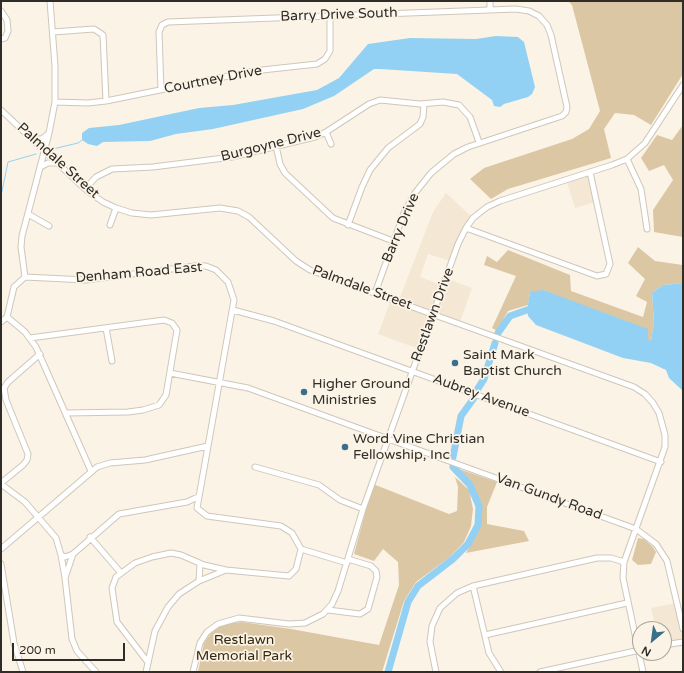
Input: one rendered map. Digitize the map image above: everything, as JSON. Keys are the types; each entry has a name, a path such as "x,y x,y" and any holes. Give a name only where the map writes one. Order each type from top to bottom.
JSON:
{"street":[{"path":"1,322 7,317 14,287 25,277 21,242 49,133 55,102 56,84 50,1"},
{"path":"490,1 490,10"},
{"name":"Barry Drive South","path":"161,90 159,32 162,25 168,22 524,9 539,16 547,25 552,35 567,107 566,112"},
{"path":"1,11 7,20 8,32 5,38 1,39"},
{"name":"Courtney Drive","path":"55,102 106,102 253,71 317,64 325,59 330,51 330,16"},
{"path":"53,32 94,29 101,32 104,38 106,102"},
{"name":"Restlawn Drive","path":"193,672 200,643 207,632 218,624 232,618 246,618 297,624 312,621 328,610 338,591 363,509 458,244 473,218 494,203 627,159 645,142 683,85"},
{"name":"Burgoyne Drive","path":"85,189 96,177 112,169 152,167 232,157 326,132 369,104 380,100 424,104 443,102 461,106 470,117 479,142"},
{"path":"348,225 370,170 388,148 420,124 424,117 424,104"},
{"name":"Palmdale Street","path":"1,110 85,189 94,196 116,208 132,213 151,215 214,208 226,208 238,211 254,222 305,267 640,391 653,403 661,420 665,441 661,462 624,562 623,578 632,623"},
{"name":"Barry Drive","path":"375,293 393,241 410,200 426,178 454,154 479,142 562,116 566,112"},
{"path":"326,132 331,144"},
{"path":"32,139 42,139 49,133"},
{"path":"276,146 280,164 285,173 333,218 393,241"},
{"path":"627,159 641,189 647,230"},
{"path":"40,167 48,163 58,163"},
{"path":"466,228 597,276 606,274 610,264 590,172"},
{"path":"110,225 116,208"},
{"path":"28,214 49,226"},
{"name":"Denham Road East","path":"25,277 86,280 195,266 211,267 221,273 228,282 233,293 232,310"},
{"path":"197,508 232,310"},
{"name":"Aubrey Avenue","path":"232,310 274,321 661,462"},
{"path":"7,317 30,338 40,354 91,471"},
{"path":"30,338 164,320 175,326 177,335 164,399 156,407 128,412 66,413"},
{"path":"106,328 112,361"},
{"path":"40,354 8,382 4,388 6,400 28,454 24,465 1,484 25,502 56,538 65,578 73,643 77,651 96,672"},
{"name":"Van Gundy Road","path":"170,373 248,388 636,529 656,544 667,561 683,629"},
{"path":"1,549 91,471 110,463 145,460 208,446"},
{"path":"255,467 319,485 340,500 363,509"},
{"path":"61,555 65,557 73,554 90,537 115,517 125,512 187,502 198,497"},
{"path":"187,502 207,516 281,526 292,534 301,549 371,566 376,571 377,577 368,608 360,614 328,610"},
{"path":"90,537 121,573"},
{"path":"147,661 121,628 116,616 112,585 114,579 121,573 135,563 165,554 181,555 200,564 226,570 289,576 296,569 301,549"},
{"path":"65,578 73,554"},
{"path":"436,672 430,642 434,620 440,608 450,598 473,586 597,558 611,558 624,562"},
{"path":"1,564 14,643 24,672"},
{"path":"199,581 200,564"},
{"path":"146,672 150,647 157,626 168,606 179,594 199,581 226,570"},
{"path":"473,586 489,653 501,672"},
{"path":"485,635 627,603"},
{"path":"672,644 683,642"},
{"path":"138,649 150,647"},
{"path":"540,672 632,652"},
{"name":"Palmdale Street","path":"641,661 643,672"}],"shaded area":[{"path":"589,175 595,202 575,208 567,182"},
{"path":"446,193 472,217 463,227 450,261 428,254 420,277 441,285 433,308 428,310 399,300 433,212"},
{"path":"448,279 472,288 460,322 439,314 437,310"},
{"path":"390,302 428,317 419,349 378,334"},
{"path":"676,603 683,640 672,642 672,621 654,621 651,608"}],"green space":[{"path":"568,1 683,1 683,74 651,125 634,115 615,113 604,129 611,158 508,189 491,199 470,179 484,168 572,139 589,129 600,111 572,5"},
{"path":"683,125 683,237 654,232 653,210 673,180 664,165 649,171 641,158 657,135 672,140"},
{"path":"638,247 655,261 683,265 683,283 663,285 652,293 654,322 651,341 530,292 528,305 508,311 497,331 492,328 516,276 484,265 487,256 497,262 508,250 570,275 571,291 643,317 647,302 636,296 645,279 628,263"},
{"path":"459,469 497,482 487,507 487,524 524,531 529,541 466,553 480,526 481,506 472,483"},
{"name":"Restlawn Memorial Park","path":"455,477 469,490 473,509 471,526 464,542 450,557 416,582 404,601 382,672 198,672 204,643 211,633 219,627 230,623 242,622 291,629 379,645 399,585 398,562 383,549 374,561 354,554 373,484 449,514 457,511 458,487"},
{"path":"638,538 644,539 656,552 651,564 638,565 632,560"}],"water":[{"path":"496,36 518,37 524,42 535,87 532,94 528,97 504,104 500,107 494,106 492,100 457,74 374,69 334,96 303,109 213,129 176,134 150,141 103,142 97,146 88,144 82,140 82,133 89,128 119,125 199,108 233,105 317,90 339,78 368,44 410,38 476,39"},
{"path":"683,283 683,391 669,378 666,370 651,363 623,358 536,325 528,316 527,310 530,292 543,290 648,329 648,339 651,341 654,322 652,293 663,285"}],"waterway":[{"path":"53,149 78,143 82,140"},
{"path":"1,196 8,162 36,154"},
{"path":"498,333 510,316 527,310"},
{"path":"477,390 484,379 495,343"},
{"path":"453,457 461,416 474,398"},
{"path":"388,672 408,602 418,586 453,559 468,544 478,525 479,506 470,485 453,467"}],"place":[{"name":"Saint Mark Baptist Church","path":"455,363"},
{"name":"Higher Ground Ministries","path":"304,392"},
{"name":"Word Vine Christian Fellowship, Inc","path":"345,447"}]}
